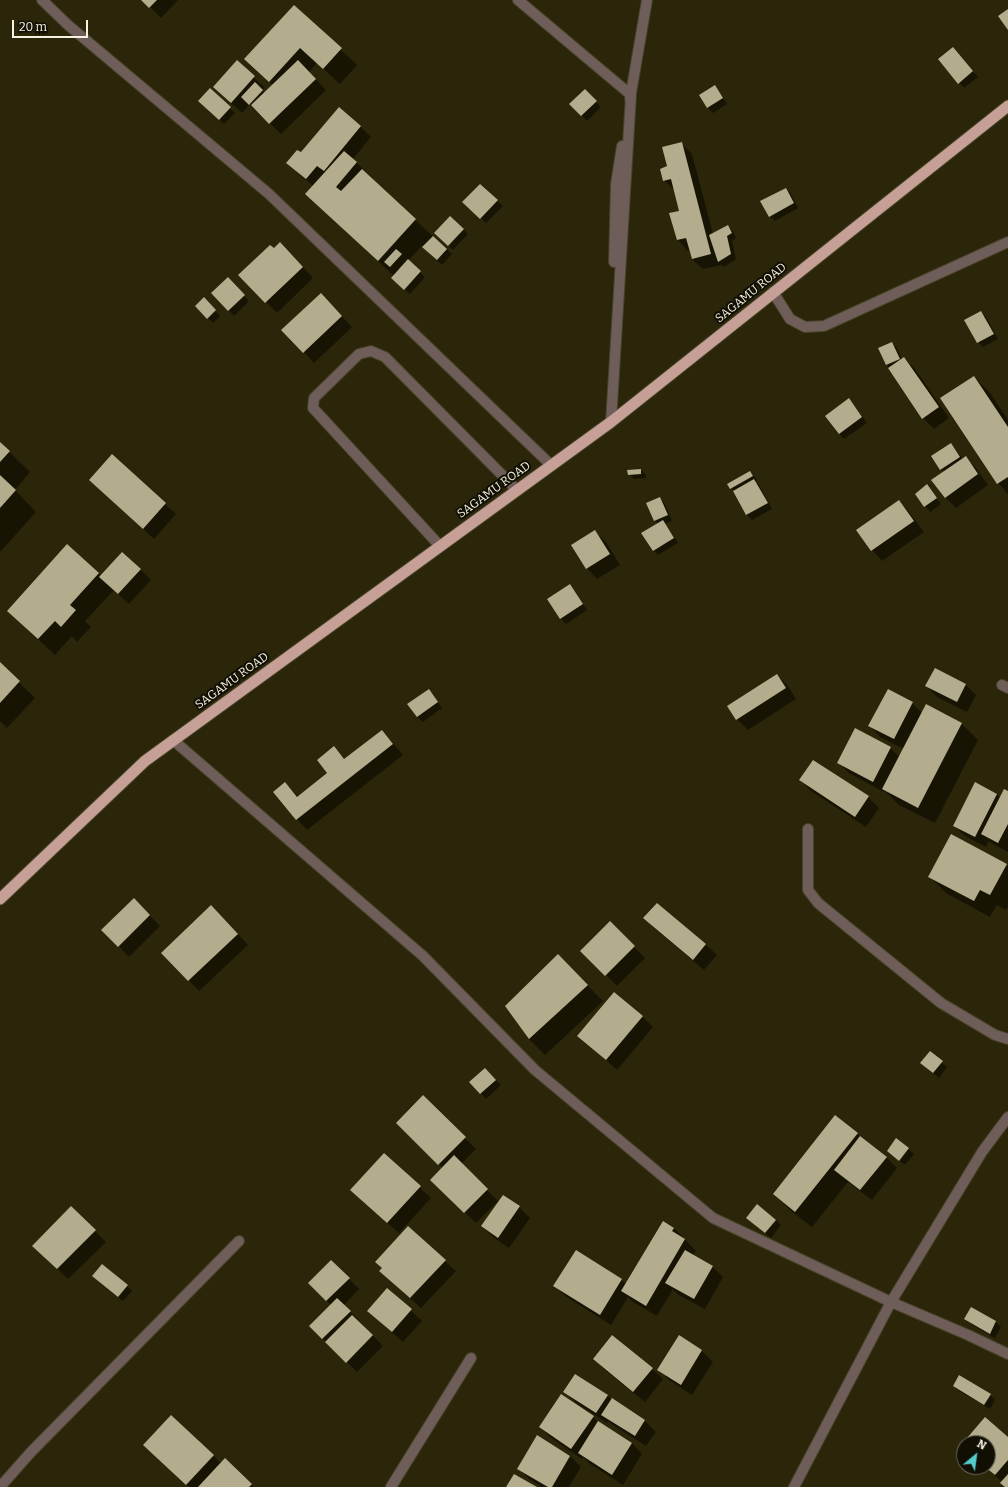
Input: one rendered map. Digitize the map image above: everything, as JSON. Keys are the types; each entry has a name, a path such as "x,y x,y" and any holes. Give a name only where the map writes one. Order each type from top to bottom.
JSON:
{"highway":[{"name":"SAGAMU ROAD","path":"0,899 145,761 611,422 1008,106"}],"street":[{"path":"42,0 68,25 269,194 551,465"},
{"path":"518,0 631,95"},
{"path":"611,422 616,184 649,1"},
{"path":"773,292 790,319 805,327 824,326 1008,242"},
{"path":"440,546 313,408 314,398 359,354 371,351 384,357 517,490"},
{"path":"173,740 423,956 534,1070 713,1218 890,1302 968,1335 1008,1354"},
{"path":"808,829 808,890 818,903 941,1003 995,1034 1008,1039"},
{"path":"794,1487 890,1302 982,1152 1008,1117"},
{"path":"0,1487 31,1452 238,1241"},
{"path":"391,1487 471,1358"}],"building":[{"path":"141,0 157,0 149,8"},
{"path":"294,5 342,48 323,69 300,48 269,82 244,59"},
{"path":"1008,9 1008,30 998,16"},
{"path":"953,47 973,71 958,84 938,59"},
{"path":"237,60 255,76 231,103 213,87"},
{"path":"298,60 316,79 269,124 251,105"},
{"path":"255,82 263,90 249,105 241,97"},
{"path":"715,85 723,98 707,108 699,95"},
{"path":"210,88 231,107 219,120 198,101"},
{"path":"585,89 597,101 581,116 569,104"},
{"path":"339,107 361,126 324,171 317,166 306,179 286,163 297,150 301,152"},
{"path":"682,142 711,254 692,259 686,238 677,240 669,213 679,211 671,179 663,181 660,169 667,166 662,147"},
{"path":"344,151 357,162 336,187 341,191 362,169 416,219 378,261 305,194"},
{"path":"480,184 498,200 480,219 462,202"},
{"path":"786,188 794,203 769,217 760,201"},
{"path":"450,216 464,229 448,246 434,233"},
{"path":"728,225 732,233 727,236 731,254 718,262 709,235"},
{"path":"433,236 447,249 437,260 422,247"},
{"path":"280,242 303,267 265,303 238,275 270,245 274,248"},
{"path":"396,249 402,254 390,267 384,262"},
{"path":"408,259 421,271 404,290 391,278"},
{"path":"228,277 245,295 228,311 211,293"},
{"path":"321,293 342,316 303,353 281,330"},
{"path":"204,297 216,310 207,319 195,306"},
{"path":"981,311 994,334 977,343 964,320"},
{"path":"892,342 900,359 886,365 878,348"},
{"path":"904,357 939,407 922,419 888,368"},
{"path":"974,376 1008,427 1008,477 997,484 940,398"},
{"path":"849,398 862,417 839,434 825,416"},
{"path":"0,442 10,451 0,462"},
{"path":"951,443 960,457 940,470 931,456"},
{"path":"112,454 166,503 143,529 89,480"},
{"path":"966,456 978,474 945,498 931,480"},
{"path":"641,469 641,474 628,475 627,470"},
{"path":"750,471 753,476 730,489 727,484"},
{"path":"0,475 16,490 0,508"},
{"path":"754,479 768,503 746,515 733,491"},
{"path":"927,484 937,498 924,507 915,494"},
{"path":"660,497 668,515 654,521 646,503"},
{"path":"899,500 914,521 871,551 856,530"},
{"path":"663,520 674,538 653,551 641,533"},
{"path":"595,530 610,554 586,569 571,545"},
{"path":"67,544 99,573 70,605 76,610 61,627 55,621 38,639 7,611"},
{"path":"122,552 141,569 118,594 99,577"},
{"path":"570,584 583,604 560,619 547,599"},
{"path":"0,662 20,681 0,703"},
{"path":"935,668 966,684 957,702 925,686"},
{"path":"777,674 786,688 736,720 727,706"},
{"path":"429,689 438,702 417,717 407,704"},
{"path":"888,689 913,702 894,739 868,726"},
{"path":"926,704 962,723 918,808 882,789"},
{"path":"855,728 891,747 873,782 837,763"},
{"path":"382,730 393,744 296,820 273,792 285,782 297,797 327,773 317,760 334,746 344,759"},
{"path":"813,760 869,796 855,817 799,780"},
{"path":"975,782 997,794 975,837 953,826"},
{"path":"1004,789 1008,791 1008,824 998,843 981,834"},
{"path":"951,834 1007,864 990,895 980,890 974,901 928,877"},
{"path":"134,898 150,915 118,947 101,930"},
{"path":"657,903 706,944 693,960 643,918"},
{"path":"211,905 238,934 188,981 161,953"},
{"path":"610,921 635,946 605,976 580,951"},
{"path":"558,954 588,985 529,1039 505,1006"},
{"path":"614,992 643,1016 606,1060 577,1036"},
{"path":"930,1051 943,1061 933,1073 920,1063"},
{"path":"485,1068 496,1080 480,1094 469,1082"},
{"path":"423,1095 466,1137 438,1165 396,1123"},
{"path":"835,1115 858,1133 795,1212 773,1194"},
{"path":"860,1136 887,1157 860,1190 834,1170"},
{"path":"896,1138 909,1148 899,1161 887,1151"},
{"path":"384,1153 421,1186 387,1223 350,1190"},
{"path":"454,1155 488,1189 464,1213 430,1180"},
{"path":"503,1195 520,1206 498,1238 481,1226"},
{"path":"757,1204 776,1220 765,1233 746,1218"},
{"path":"71,1206 96,1230 57,1269 32,1246"},
{"path":"663,1221 674,1228 672,1231 685,1239 646,1306 621,1291"},
{"path":"408,1226 446,1260 410,1298 379,1271 382,1268 375,1262"},
{"path":"576,1250 622,1279 600,1315 553,1286"},
{"path":"685,1250 713,1266 694,1299 665,1283"},
{"path":"331,1260 350,1278 326,1301 308,1283"},
{"path":"102,1264 128,1285 118,1297 92,1276"},
{"path":"387,1288 412,1309 392,1332 367,1311"},
{"path":"337,1298 351,1311 322,1339 309,1326"},
{"path":"971,1307 996,1321 990,1334 964,1319"},
{"path":"352,1315 373,1335 346,1363 325,1342"},
{"path":"612,1335 653,1368 633,1392 593,1359"},
{"path":"679,1335 702,1350 681,1385 657,1370"},
{"path":"575,1374 608,1395 596,1413 563,1392"},
{"path":"959,1375 991,1394 984,1405 953,1386"},
{"path":"561,1394 594,1416 571,1449 539,1427"},
{"path":"612,1398 645,1420 635,1436 601,1415"},
{"path":"171,1415 214,1455 186,1485 143,1445"},
{"path":"985,1417 1008,1437 1008,1460 996,1474 996,1435 970,1435"},
{"path":"598,1421 632,1443 612,1475 578,1453"},
{"path":"537,1435 570,1456 552,1487 548,1487 517,1469"},
{"path":"225,1458 252,1484 249,1487 198,1487"},
{"path":"514,1474 537,1487 506,1487"},
{"path":"1008,1474 1008,1487 1005,1487 1000,1483"}]}
